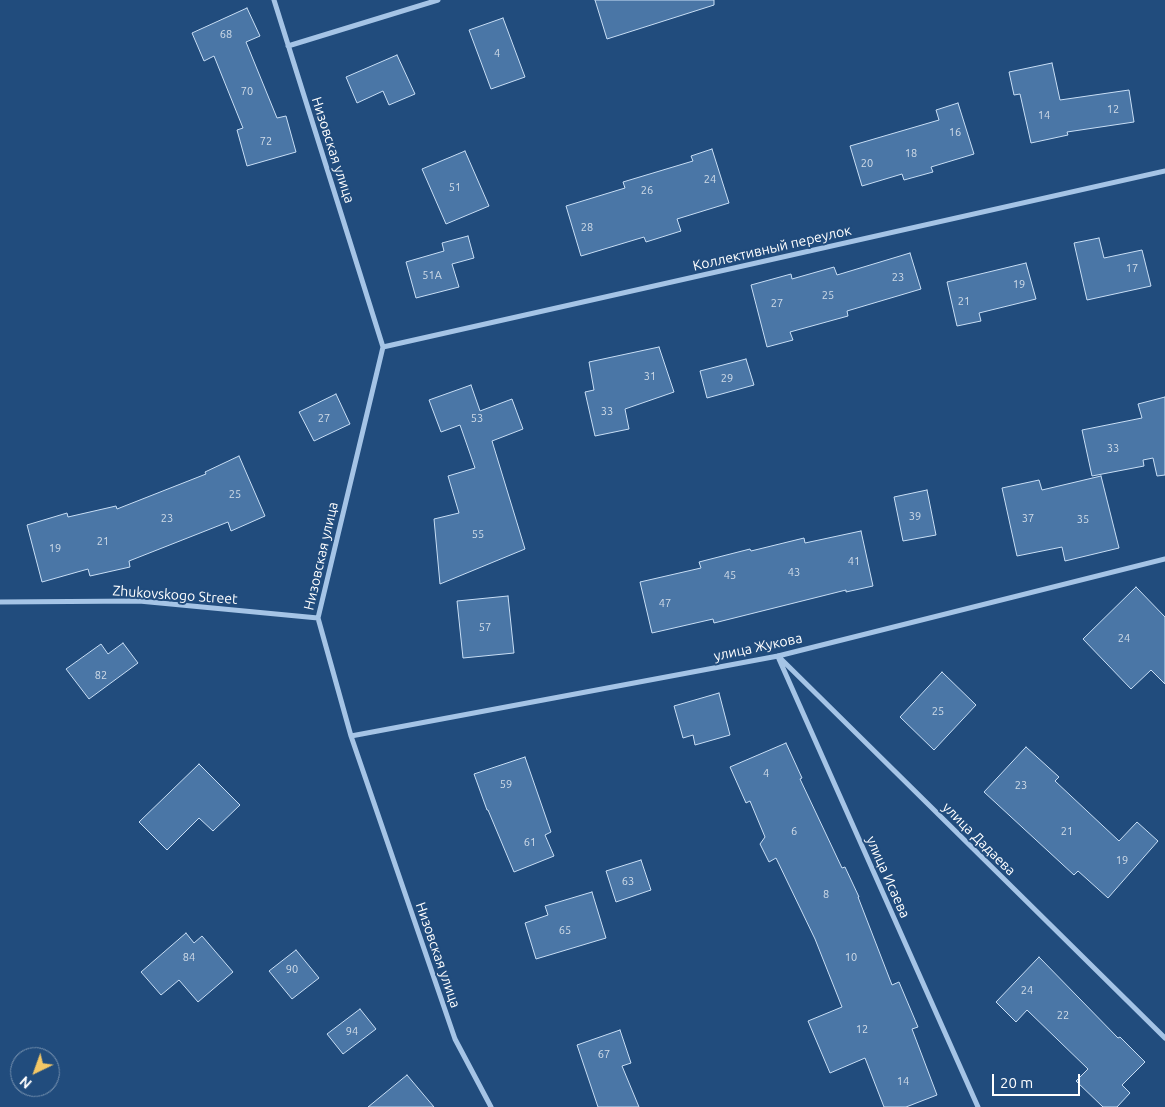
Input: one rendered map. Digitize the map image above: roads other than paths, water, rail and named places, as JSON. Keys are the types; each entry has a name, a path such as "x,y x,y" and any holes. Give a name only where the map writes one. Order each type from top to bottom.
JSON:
{"street":[{"name":"Низовская улица","path":"274,0 383,347 318,618 351,736 455,1038 491,1107"},
{"path":"288,46 438,0"},
{"name":"Коллективный переулок","path":"383,347 1165,171"},
{"name":"улица Жукова","path":"351,736 778,656 1165,559"},
{"name":"Zhukovskogo Street","path":"0,602 139,601 318,618"},
{"name":"улица Дадаева","path":"778,656 1165,1038"},
{"name":"улица Исаева","path":"778,656 978,1107"}]}
